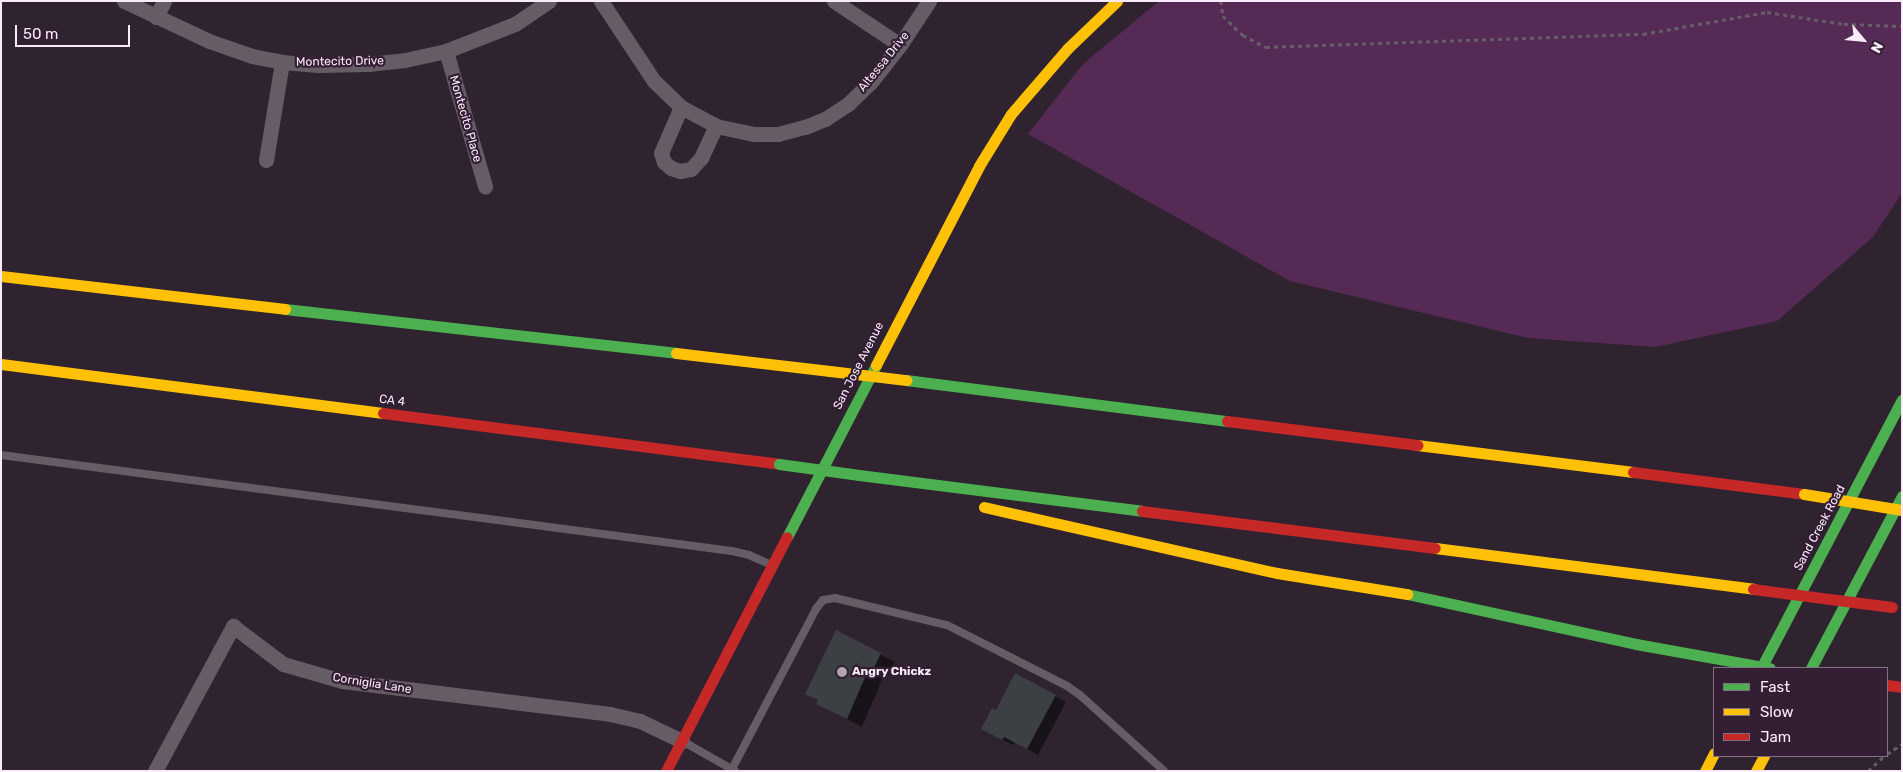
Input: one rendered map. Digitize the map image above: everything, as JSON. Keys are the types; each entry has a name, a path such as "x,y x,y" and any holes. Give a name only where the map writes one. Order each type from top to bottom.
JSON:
{"main road":[{"name":"San Jose Avenue","path":"666,771 771,565 996,136 1012,114 1068,48 1117,1"},
{"path":"1,276 906,380 1804,494 1902,510"},
{"name":"CA 4","path":"1,364 1897,608"},
{"name":"Sand Creek Road","path":"1766,667 1902,400"},
{"path":"915,483 949,498"},
{"path":"1804,494 1865,492"},
{"path":"1812,667 1897,496"},
{"path":"976,505 1277,572 1419,596 1636,644 1760,667"},
{"path":"1888,685 1902,687"},
{"path":"1705,771 1713,755"},
{"path":"1756,771 1763,757"}],"street":[{"name":"Montecito Drive","path":"124,1 156,18 209,41 252,56 282,62 368,64 404,60 446,51 515,24 549,1"},
{"path":"156,18 164,1"},
{"name":"Altessa Drive","path":"601,1 654,81 680,106 716,126 754,134 778,134 804,127 825,119 848,104 870,83 900,45 929,1"},
{"path":"834,1 900,45"},
{"name":"Montecito Place","path":"446,51 484,186"},
{"path":"266,160 282,62"},
{"path":"680,106 661,153 664,162 671,168 680,171 691,169 701,158 716,126"},
{"name":"Corniglia Lane","path":"155,771 233,626 283,664 342,681 610,714 640,722 682,741"}],"lane":[{"path":"1,455 732,551 749,555 771,565"},
{"path":"682,741 733,770 816,609 823,600 835,598 947,625 1067,686 1080,695 1164,771"}],"path":[{"path":"1221,1 1223,16 1243,35 1266,47 1643,34 1767,12 1844,24 1902,26"},
{"path":"1888,754 1902,744"},
{"path":"1868,771 1884,757"}],"shaded area":[{"path":"1159,1 1902,1 1902,193 1873,237 1777,321 1655,347 1528,338 1290,281 1028,134 1083,64"}],"building":[{"path":"836,630 881,653 873,670 869,668 847,719 816,704 818,700 805,694"},
{"path":"1015,673 1056,695 1027,749 1004,737 1002,740 981,729 992,708 996,710"}],"traffic: fast":[{"path":"285,309 676,353"},
{"path":"787,537 876,365"},
{"path":"906,380 1227,421"},
{"path":"1762,667 1902,400"},
{"path":"779,464 859,475"},
{"path":"859,475 1142,511"},
{"path":"1812,667 1902,496"},
{"path":"1407,594 1636,644 1764,667"}],"traffic: slow":[{"path":"876,365 979,166 1011,114 1068,48 1117,1"},
{"path":"1,276 285,309"},
{"path":"676,353 830,371"},
{"path":"1,364 383,413"},
{"path":"830,371 906,380"},
{"path":"1417,445 1633,472"},
{"path":"1804,494 1902,510"},
{"path":"984,507 1277,573 1407,594"},
{"path":"1435,548 1753,589"},
{"path":"1705,771 1713,755"},
{"path":"1756,771 1763,757"}],"traffic: jam":[{"path":"383,413 779,464"},
{"path":"1227,421 1417,445"},
{"path":"1633,472 1804,494"},
{"path":"1142,511 1435,548"},
{"path":"666,771 787,537"},
{"path":"1753,589 1892,607"},
{"path":"1888,685 1902,687"}],"place":[{"name":"Angry Chickz","path":"842,672"}]}
